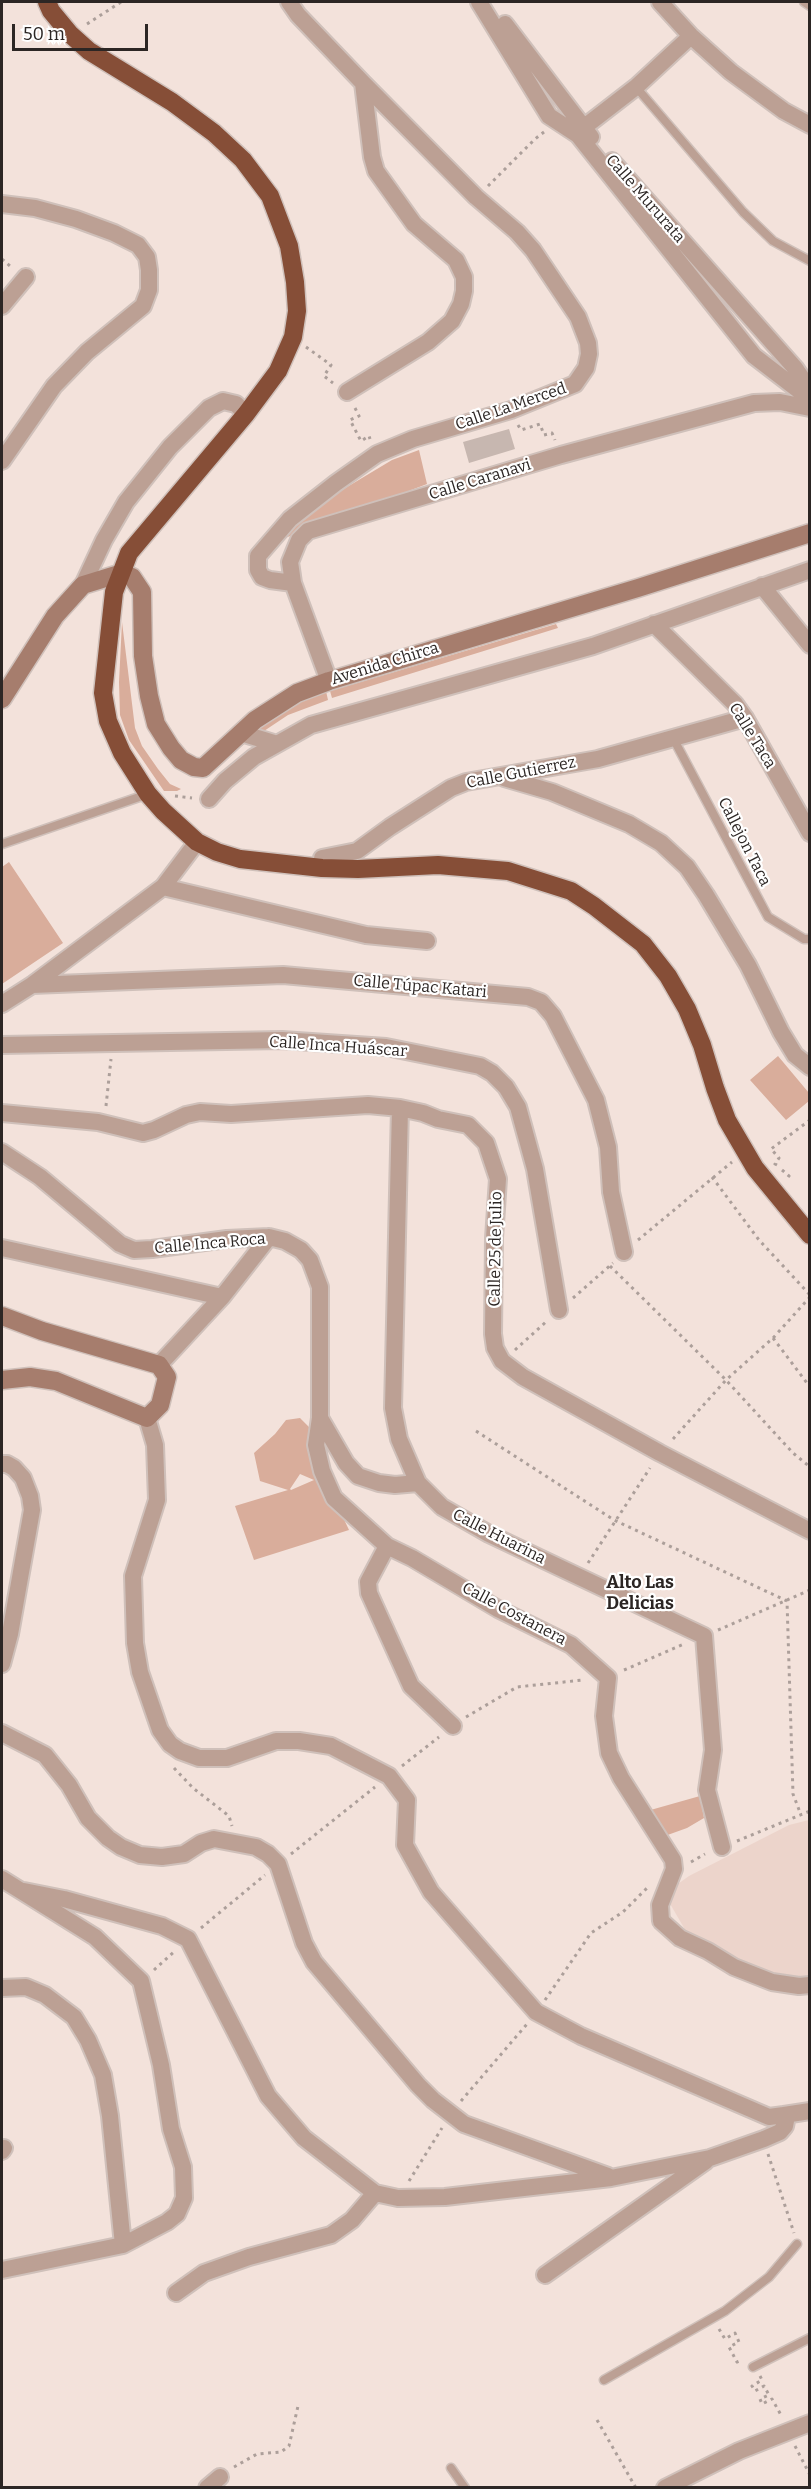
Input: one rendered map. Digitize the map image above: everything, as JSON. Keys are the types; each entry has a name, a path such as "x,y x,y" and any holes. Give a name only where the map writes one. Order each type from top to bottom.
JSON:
{"highway":[{"path":"47,2 51,11 70,34 89,51 172,102 214,133 243,160 270,196 289,246 295,282 297,311 293,338 278,371 246,414 129,553 114,592 103,693 108,721 122,753 148,794 197,842 240,859 322,868 358,869 438,864 508,871 571,891 618,922 643,944 668,975 687,1009 702,1045 714,1088 727,1120 755,1168 810,1235"}],"street":[{"name":"Calle La Merced","path":"289,2 298,15 363,83 476,197 517,232 533,250 578,317 588,343 589,354 586,368 575,384 511,410 413,440 376,454 290,519 263,549 257,563 262,577 293,583"},
{"path":"479,2 549,116 578,135 754,356 810,399"},
{"name":"Calle Mururata","path":"488,2 583,128 795,368 810,390"},
{"path":"660,2 691,36 731,72 784,111 810,125"},
{"path":"583,128 636,87 691,36"},
{"path":"347,392 428,342 452,321 461,304 464,291 464,277 456,260 414,224 376,171 372,157 363,83"},
{"path":"2,204 35,208 114,233 138,245 147,257 149,270 149,290 143,306 87,352 54,386 2,461"},
{"path":"2,306 26,277"},
{"path":"2,699 55,616 83,585 104,540 126,502 170,447 208,408 223,401 236,404 246,414"},
{"name":"Calle Caranavi","path":"328,681 293,583 290,562 299,540 308,531 561,455 754,403 780,402 810,408"},
{"name":"Avenida Chirca","path":"122,573 132,577 142,592 143,656 156,724 181,760 194,767 203,768 255,720 297,693 328,681 638,588 810,533"},
{"path":"209,799 225,781 254,757 311,725 549,659 810,570"},
{"path":"83,585 122,573"},
{"path":"762,586 810,645"},
{"name":"Calle Taca","path":"654,624 727,696 745,718 810,833"},
{"name":"Calle Gutierrez","path":"322,868 322,858 357,851 451,788 466,782 598,759 745,718"},
{"path":"241,733 277,744"},
{"path":"500,777 552,792 629,824 661,843 687,867 748,965 795,1055 810,1067"},
{"path":"2,1004 32,985 163,887 197,842"},
{"path":"163,887 366,935 427,941"},
{"name":"Calle Túpac Katari","path":"32,985 283,975 528,997 541,1002 553,1016 596,1100 609,1147 611,1192 624,1252"},
{"name":"Calle Inca Huáscar","path":"2,1045 282,1040 386,1047 480,1066 492,1073 506,1087 518,1107 535,1169 559,1310"},
{"name":"Calle 25 de Julio","path":"2,1113 104,1123 143,1133 186,1115 200,1112 231,1114 368,1106 400,1108 468,1125 486,1143 498,1179 494,1238 493,1335 495,1348 502,1361 523,1377 660,1453 810,1531"},
{"name":"Calle Huarina","path":"400,1108 393,1408 399,1439 418,1483 442,1507 489,1534 704,1636 713,1750 706,1790 722,1847"},
{"name":"Calle Inca Roca","path":"2,1152 40,1177 120,1244 134,1250 227,1239 269,1237 285,1241 310,1260 320,1287 320,1418 316,1445 322,1471 334,1498 387,1546"},
{"path":"159,1365 222,1297 269,1237"},
{"path":"2,1248 222,1297"},
{"path":"2,1316 42,1331 159,1365 167,1377 164,1393 160,1406 147,1418"},
{"path":"2,1380 30,1377 56,1382 147,1418"},
{"path":"147,1418 155,1445 157,1500 133,1576 135,1643 140,1672 160,1730 170,1744 180,1751 199,1758 227,1758 276,1741 299,1741 331,1746 389,1776 407,1800 405,1845 431,1892 536,2012 581,2036 769,2117 810,2111"},
{"path":"320,1418 346,1463 358,1476 379,1483 395,1485 418,1483"},
{"path":"2,1464 14,1468 23,1478 30,1496 32,1510 10,1634 2,1664"},
{"path":"387,1546 368,1582 369,1593 411,1686 453,1726"},
{"name":"Calle Costanera","path":"387,1546 412,1557 498,1609 571,1645 608,1678"},
{"path":"608,1678 604,1716 609,1753 621,1778 673,1860 674,1869 660,1905 661,1921 680,1938 734,1967 772,1982 810,1986"},
{"path":"2,1733 45,1755 69,1785 88,1818 108,1838 121,1847 140,1855 162,1857 184,1854 201,1843 214,1839 256,1847 278,1864 304,1943 314,1962 433,2100 464,2124 611,2178"},
{"path":"2,1879 96,1937 141,1981 161,2065 171,2129 183,2167 184,2198 177,2214 167,2222 123,2245 2,2270"},
{"path":"24,1891 64,1899 162,1926 188,1939 268,2096 304,2138 375,2193 398,2198 445,2197 611,2178 710,2158 764,2139 780,2133 786,2121 784,2115"},
{"path":"2,1988 26,1987 45,1995 74,2017 88,2040 103,2075 110,2116 123,2245"},
{"path":"545,2275 710,2158"},
{"path":"176,2293 204,2273 331,2235 352,2220 375,2193"},
{"path":"665,2487 739,2451 810,2423"}],"lane":[{"path":"804,2 810,6"},
{"path":"636,87 743,212 773,241 810,261"},
{"name":"Callejon Taca","path":"673,738 768,917 804,939 810,939"},
{"path":"2,844 148,794"},
{"path":"604,2380 725,2311 769,2277 797,2244"},
{"path":"753,2367 810,2338"},
{"path":"451,2468 465,2487"}],"path":[{"path":"70,34 121,2"},
{"path":"476,197 555,121"},
{"path":"293,338 331,365 324,376 332,384 340,380 359,416 350,420 361,441 369,436 376,454"},
{"path":"511,410 521,430 540,424 544,435 552,433 561,455"},
{"path":"148,794 209,799"},
{"path":"104,1123 113,1043"},
{"path":"773,1191 789,1176 775,1164 779,1158 771,1149 810,1120"},
{"path":"579,1577 614,1520 660,1453 726,1380 773,1338 810,1296 759,1240 712,1177"},
{"path":"610,1266 726,1380 793,1454 810,1467"},
{"path":"773,1338 810,1387"},
{"path":"476,1431 614,1520 787,1601 793,1794 801,1815"},
{"path":"389,1776 453,1726 517,1688 608,1678"},
{"path":"170,1744 167,1761 193,1788 229,1816 237,1842"},
{"path":"674,1869 700,1855 810,1811"},
{"path":"536,2012 591,1934 623,1912 649,1886"},
{"path":"764,2139 797,2244"},
{"path":"214,2482 248,2458 257,2454 281,2452 288,2446 298,2406"},
{"path":"597,2420 636,2487"},
{"path":"790,2432 810,2475"}],"shaded area":[{"path":"419,450 427,484 285,538 294,526 342,490 392,460"},
{"path":"122,622 135,728 142,746 158,769 170,784 181,789 177,791 164,791 129,740 120,715"},
{"path":"556,624 558,628 332,698 330,691"},
{"path":"326,691 328,700 288,715 240,747 227,759 222,754 235,741 310,696"},
{"path":"9,862 63,943 2,984 2,867"},
{"path":"778,1056 809,1093 809,1101 786,1120 750,1080"},
{"path":"300,1418 309,1427 308,1448 316,1463 315,1480 324,1477 349,1530 254,1560 235,1506 288,1490 260,1481 254,1453 275,1434 286,1420","holes":["300,1474 314,1480 291,1490 290,1489"]},
{"path":"700,1796 704,1818 687,1828 662,1837 647,1811"},
{"path":"809,1820 809,1979 773,1973 737,1959 687,1933 669,1902 675,1886 689,1876 789,1825"}],"building":[{"path":"509,429 515,449 469,463 463,442"}],"district":[{"name":"Alto Las Delicias","path":"640,1593"}]}
